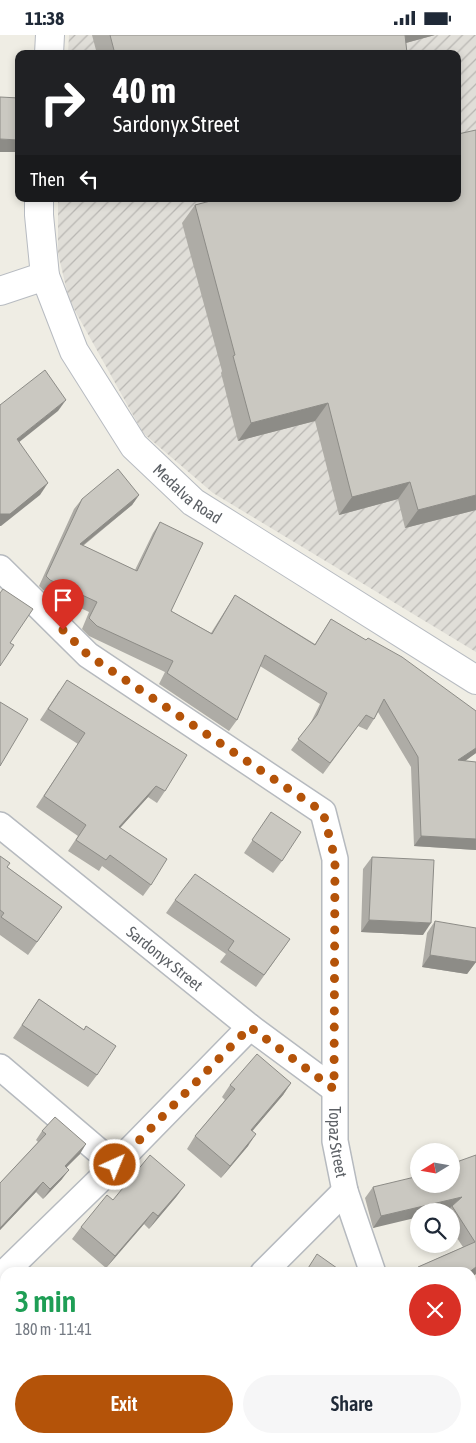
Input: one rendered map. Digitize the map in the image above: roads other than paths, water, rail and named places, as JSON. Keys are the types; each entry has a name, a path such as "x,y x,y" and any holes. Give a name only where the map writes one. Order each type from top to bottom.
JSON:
{"street":[{"path":"49,50 50,35"},
{"name":"Medalva Road","path":"39,202 45,276 74,351 134,446 193,502 476,680"},
{"path":"0,291 45,276"},
{"name":"Topaz Street","path":"0,568 88,655 323,812 335,859 335,1141 345,1191 371,1267"},
{"name":"Sardonyx Street","path":"0,825 250,1027 334,1089"},
{"path":"10,1267 115,1165 250,1027"},
{"path":"0,1067 115,1165"},
{"path":"269,1267 345,1191"}]}
